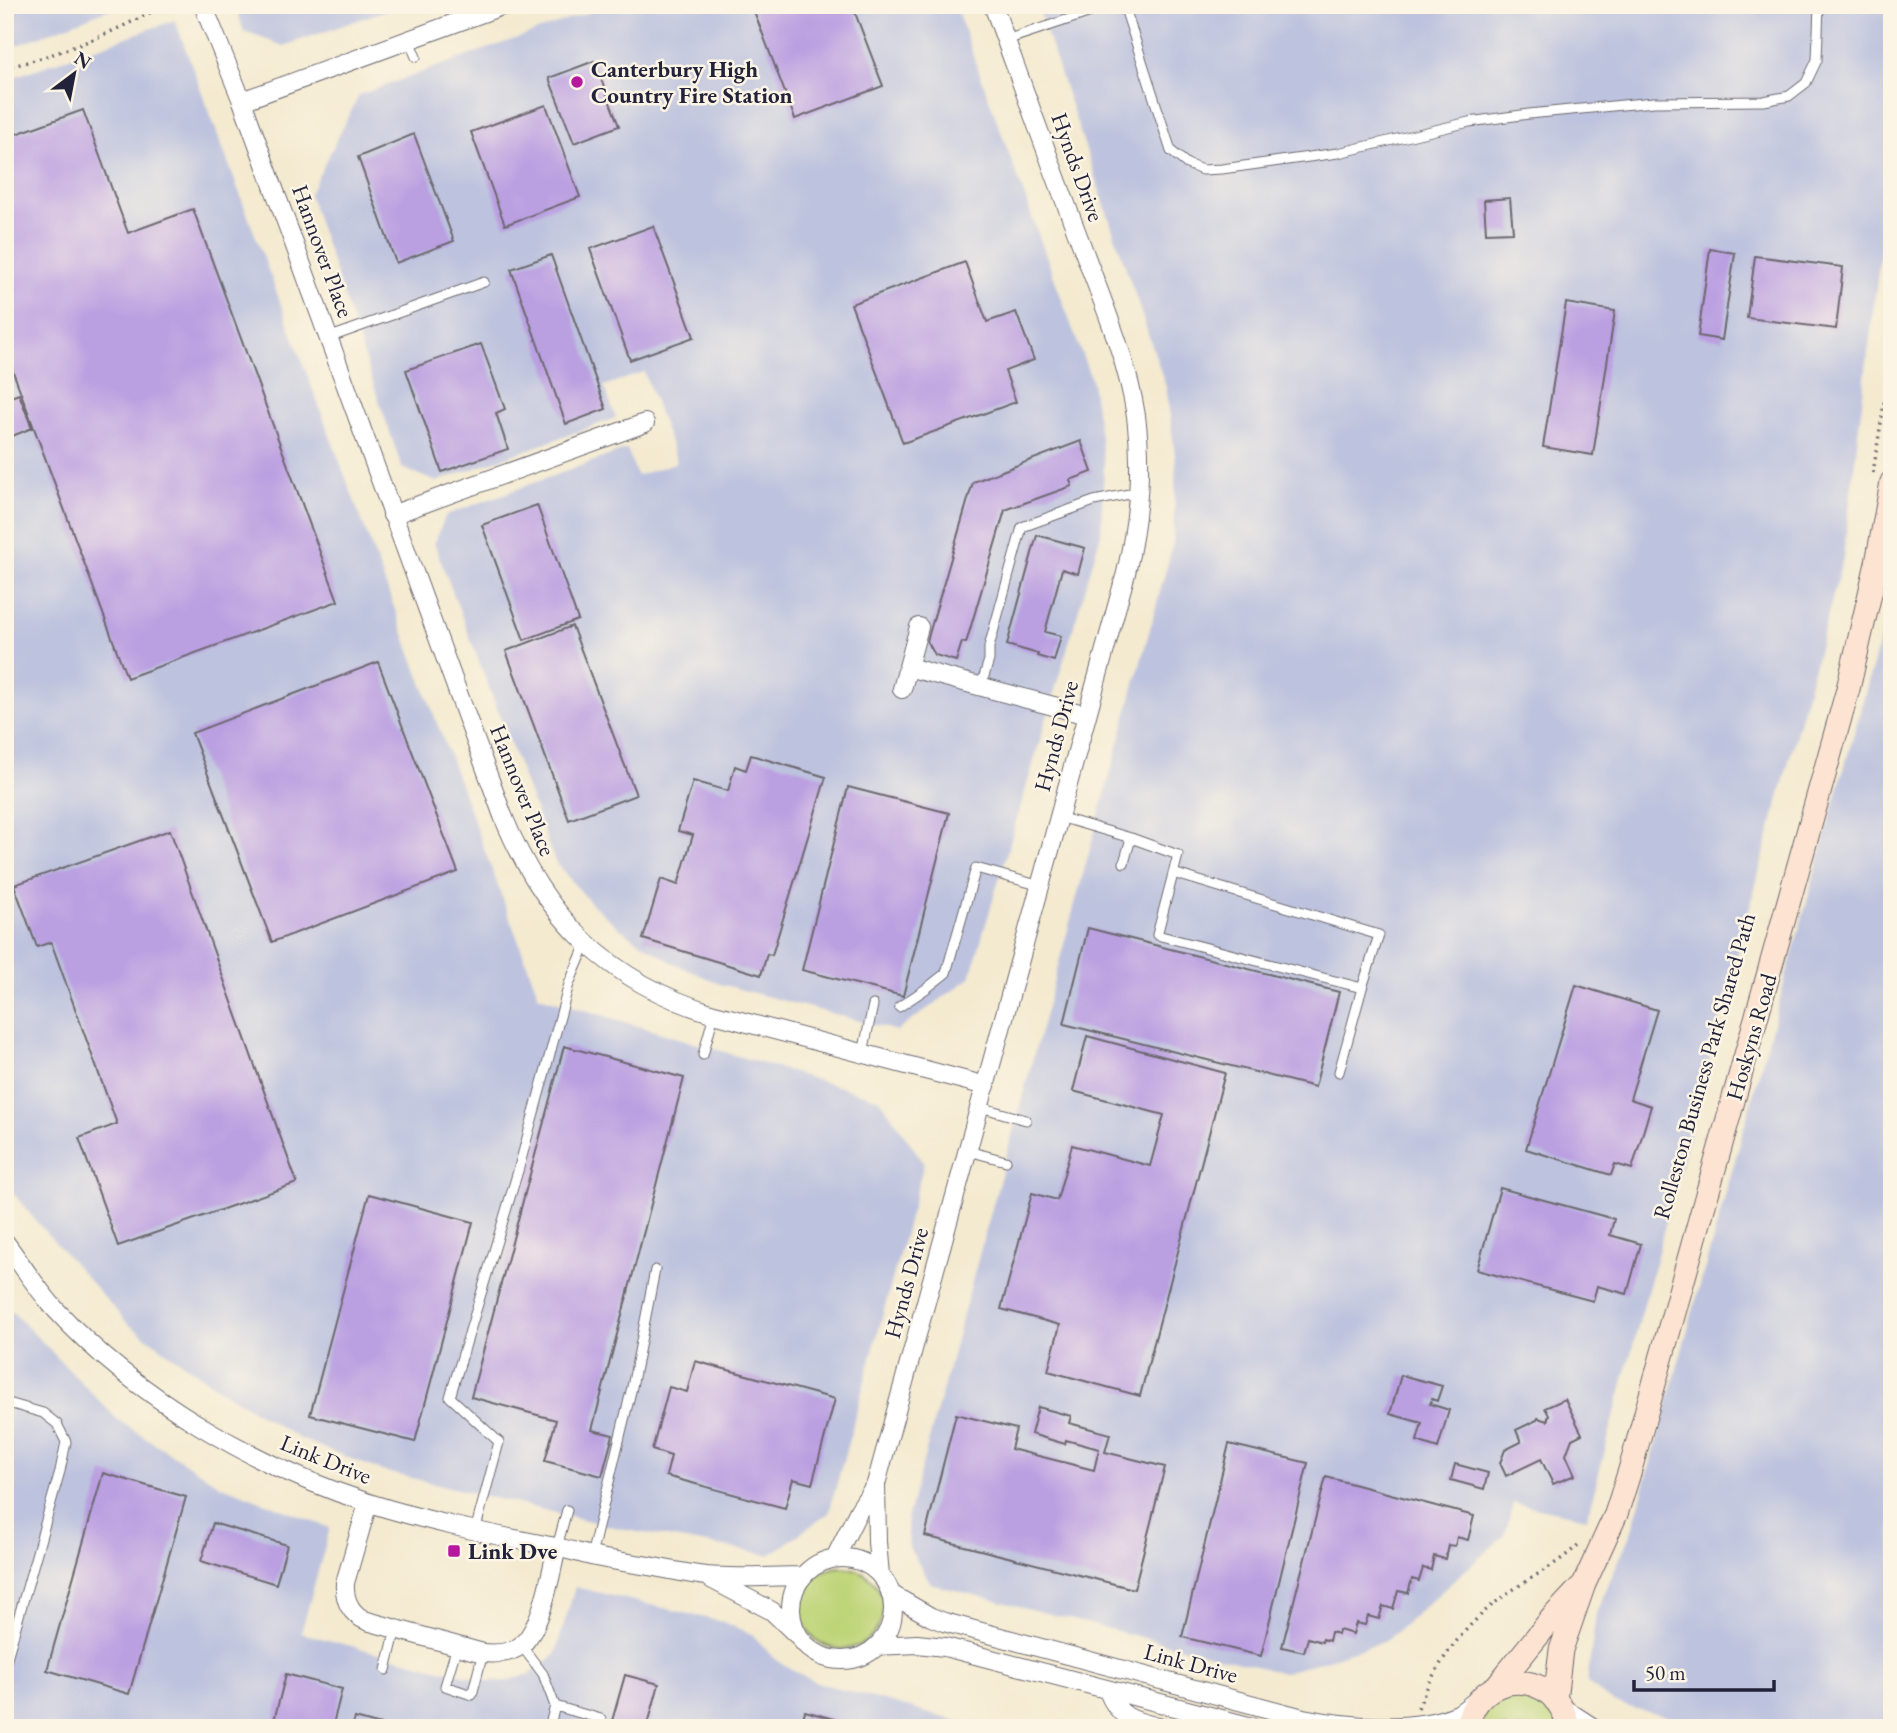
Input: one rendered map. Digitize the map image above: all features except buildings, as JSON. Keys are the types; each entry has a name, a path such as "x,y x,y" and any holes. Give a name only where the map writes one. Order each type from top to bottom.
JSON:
{"main road":[{"name":"Hoskyns Road","path":"1558,1703 1561,1650 1584,1584 1616,1514 1848,689 1874,579 1882,483"},
{"name":"Hoskyns Road","path":"1467,1728 1470,1714 1584,1584"},
{"path":"1489,1692 1513,1682 1529,1683 1544,1689 1558,1703 1568,1728"}],"street":[{"name":"Hannover Place","path":"203,5 242,101 512,839 543,893 586,944 651,989 681,1003 986,1086"},
{"path":"242,101 413,48 504,5"},
{"name":"Hynds Drive","path":"880,1575 876,1484 1126,573 1133,543 1139,492 1139,447 1129,384 1111,326 993,5"},
{"path":"392,515 645,423"},
{"path":"902,689 919,627"},
{"path":"908,667 1087,715"},
{"name":"Link Drive","path":"5,1242 37,1287 76,1331 102,1354 159,1398 197,1423 249,1453 307,1480 368,1503 475,1531 592,1556 705,1576 802,1576"},
{"name":"Hynds Drive","path":"835,1558 859,1510 876,1484"},
{"path":"368,1503 348,1569 344,1594 347,1603 359,1618 482,1653 503,1653 521,1646 533,1628 542,1606 557,1547"},
{"path":"835,1558 867,1564 880,1575 891,1594 893,1610 890,1626 877,1646 853,1659 835,1660 818,1654 803,1643 790,1616 794,1588 802,1576 817,1564 835,1558"},
{"name":"Link Drive","path":"705,1576 772,1611 798,1636"},
{"name":"Link Drive","path":"891,1594 931,1618 944,1622 1303,1718 1335,1724 1395,1728 1439,1722 1458,1714 1489,1692"},
{"name":"Link Drive","path":"877,1646 917,1644 945,1647 1256,1728"},
{"path":"1108,1691 1114,1705 1123,1714 1163,1728"},
{"path":"1558,1703 1594,1728"}],"lane":[{"path":"1006,40 1112,5"},
{"path":"1124,5 1171,151 1202,170 1338,153 1469,122 1529,114 1654,102 1764,101 1788,96 1806,83 1817,60 1819,5"},
{"path":"328,338 484,282"},
{"path":"981,686 989,660 989,647 1023,527 1094,501 1139,492"},
{"path":"1059,817 1178,855 1157,935 1362,988"},
{"path":"1124,863 1131,838"},
{"path":"899,1007 946,973 976,868 1041,886"},
{"path":"1173,873 1379,935 1339,1072"},
{"path":"475,1531 499,1442 450,1397 518,1171 569,984 586,944"},
{"path":"863,1053 873,1005"},
{"path":"703,1055 714,1014"},
{"path":"980,1107 1026,1120"},
{"path":"968,1151 1006,1161"},
{"path":"592,1556 629,1399 655,1270"},
{"path":"5,1402 43,1413 57,1424 66,1442 5,1665"},
{"path":"557,1547 566,1510"},
{"path":"386,1670 396,1629"},
{"path":"457,1646 445,1686 472,1695 482,1653"},
{"path":"521,1646 543,1674 555,1706 549,1728"},
{"path":"555,1706 601,1719"}],"path":[{"path":"5,68 93,40 164,5"},
{"path":"1882,483 1892,353"},
{"path":"1417,1716 1432,1677 1467,1627 1494,1603 1568,1555 1583,1540"}],"shaded area":[{"path":"5,5 120,5 5,50"},
{"path":"235,5 401,5 284,46 244,32"},
{"path":"609,5 955,5 1092,382 1104,463 1101,534 970,978 897,1031 720,984 673,963 620,929 590,902 555,862 434,543 446,515 627,449 637,476 677,462 644,372 604,386 616,418 436,482 402,468 309,195 359,95"},
{"path":"1037,5 1892,5 1892,157 1843,558 1587,1518 1513,1503 1505,1535 1386,1641 1283,1673 931,1584 909,1548 907,1520 1173,544 1176,463 1166,387"},
{"path":"175,20 539,996 880,1099 924,1163 829,1513 770,1555 627,1530 382,1471 298,1438 219,1389 128,1324 5,1183 5,80"},
{"path":"1892,596 1892,1728 1711,1728 1613,1703 1587,1683 1596,1613 1632,1530"},
{"path":"5,1304 118,1420 220,1485 330,1528 301,1633 487,1681 507,1681 530,1674 555,1655 575,1587 723,1622 752,1634 777,1661 813,1681 981,1728 5,1728"}],"green space":[{"path":"842,1567 858,1570 871,1579 880,1592 883,1608 880,1624 871,1637 858,1646 842,1649 826,1646 813,1637 804,1624 801,1608 804,1592 813,1579 826,1570"},
{"path":"1525,1691 1549,1705 1559,1728 1476,1728 1479,1717 1497,1696"}],"place":[{"name":"Canterbury High Country Fire Station","path":"577,82"},
{"name":"Link Dve","path":"454,1551"}]}
